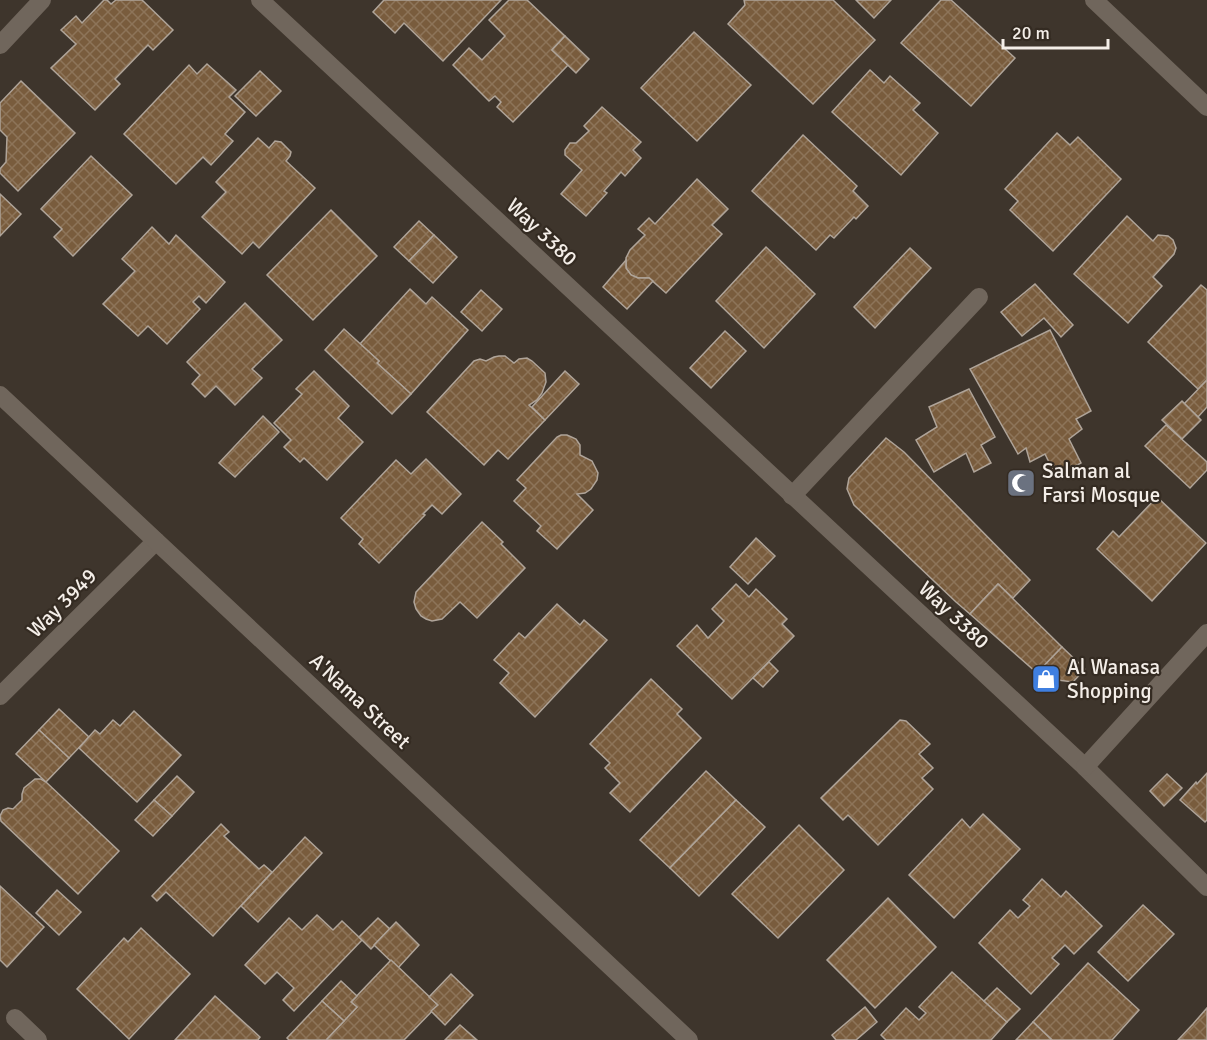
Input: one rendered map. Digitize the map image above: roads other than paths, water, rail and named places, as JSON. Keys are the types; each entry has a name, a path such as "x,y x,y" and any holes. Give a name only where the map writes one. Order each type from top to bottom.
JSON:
{"street":[{"path":"0,45 42,0"},
{"name":"Way 3380","path":"260,0 1085,767 1207,887"},
{"path":"1094,0 1207,107"},
{"path":"792,496 979,297"},
{"name":"A'Nama Street","path":"2,402 156,541 689,1040"},
{"name":"Way 3949","path":"0,696 156,541"},
{"path":"1085,767 1207,633"},
{"path":"15,1018 38,1040"}],"place":[{"name":"Salman al Farsi Mosque","path":"1021,483"},
{"name":"Al Wanasa Shopping","path":"1046,679"}]}
